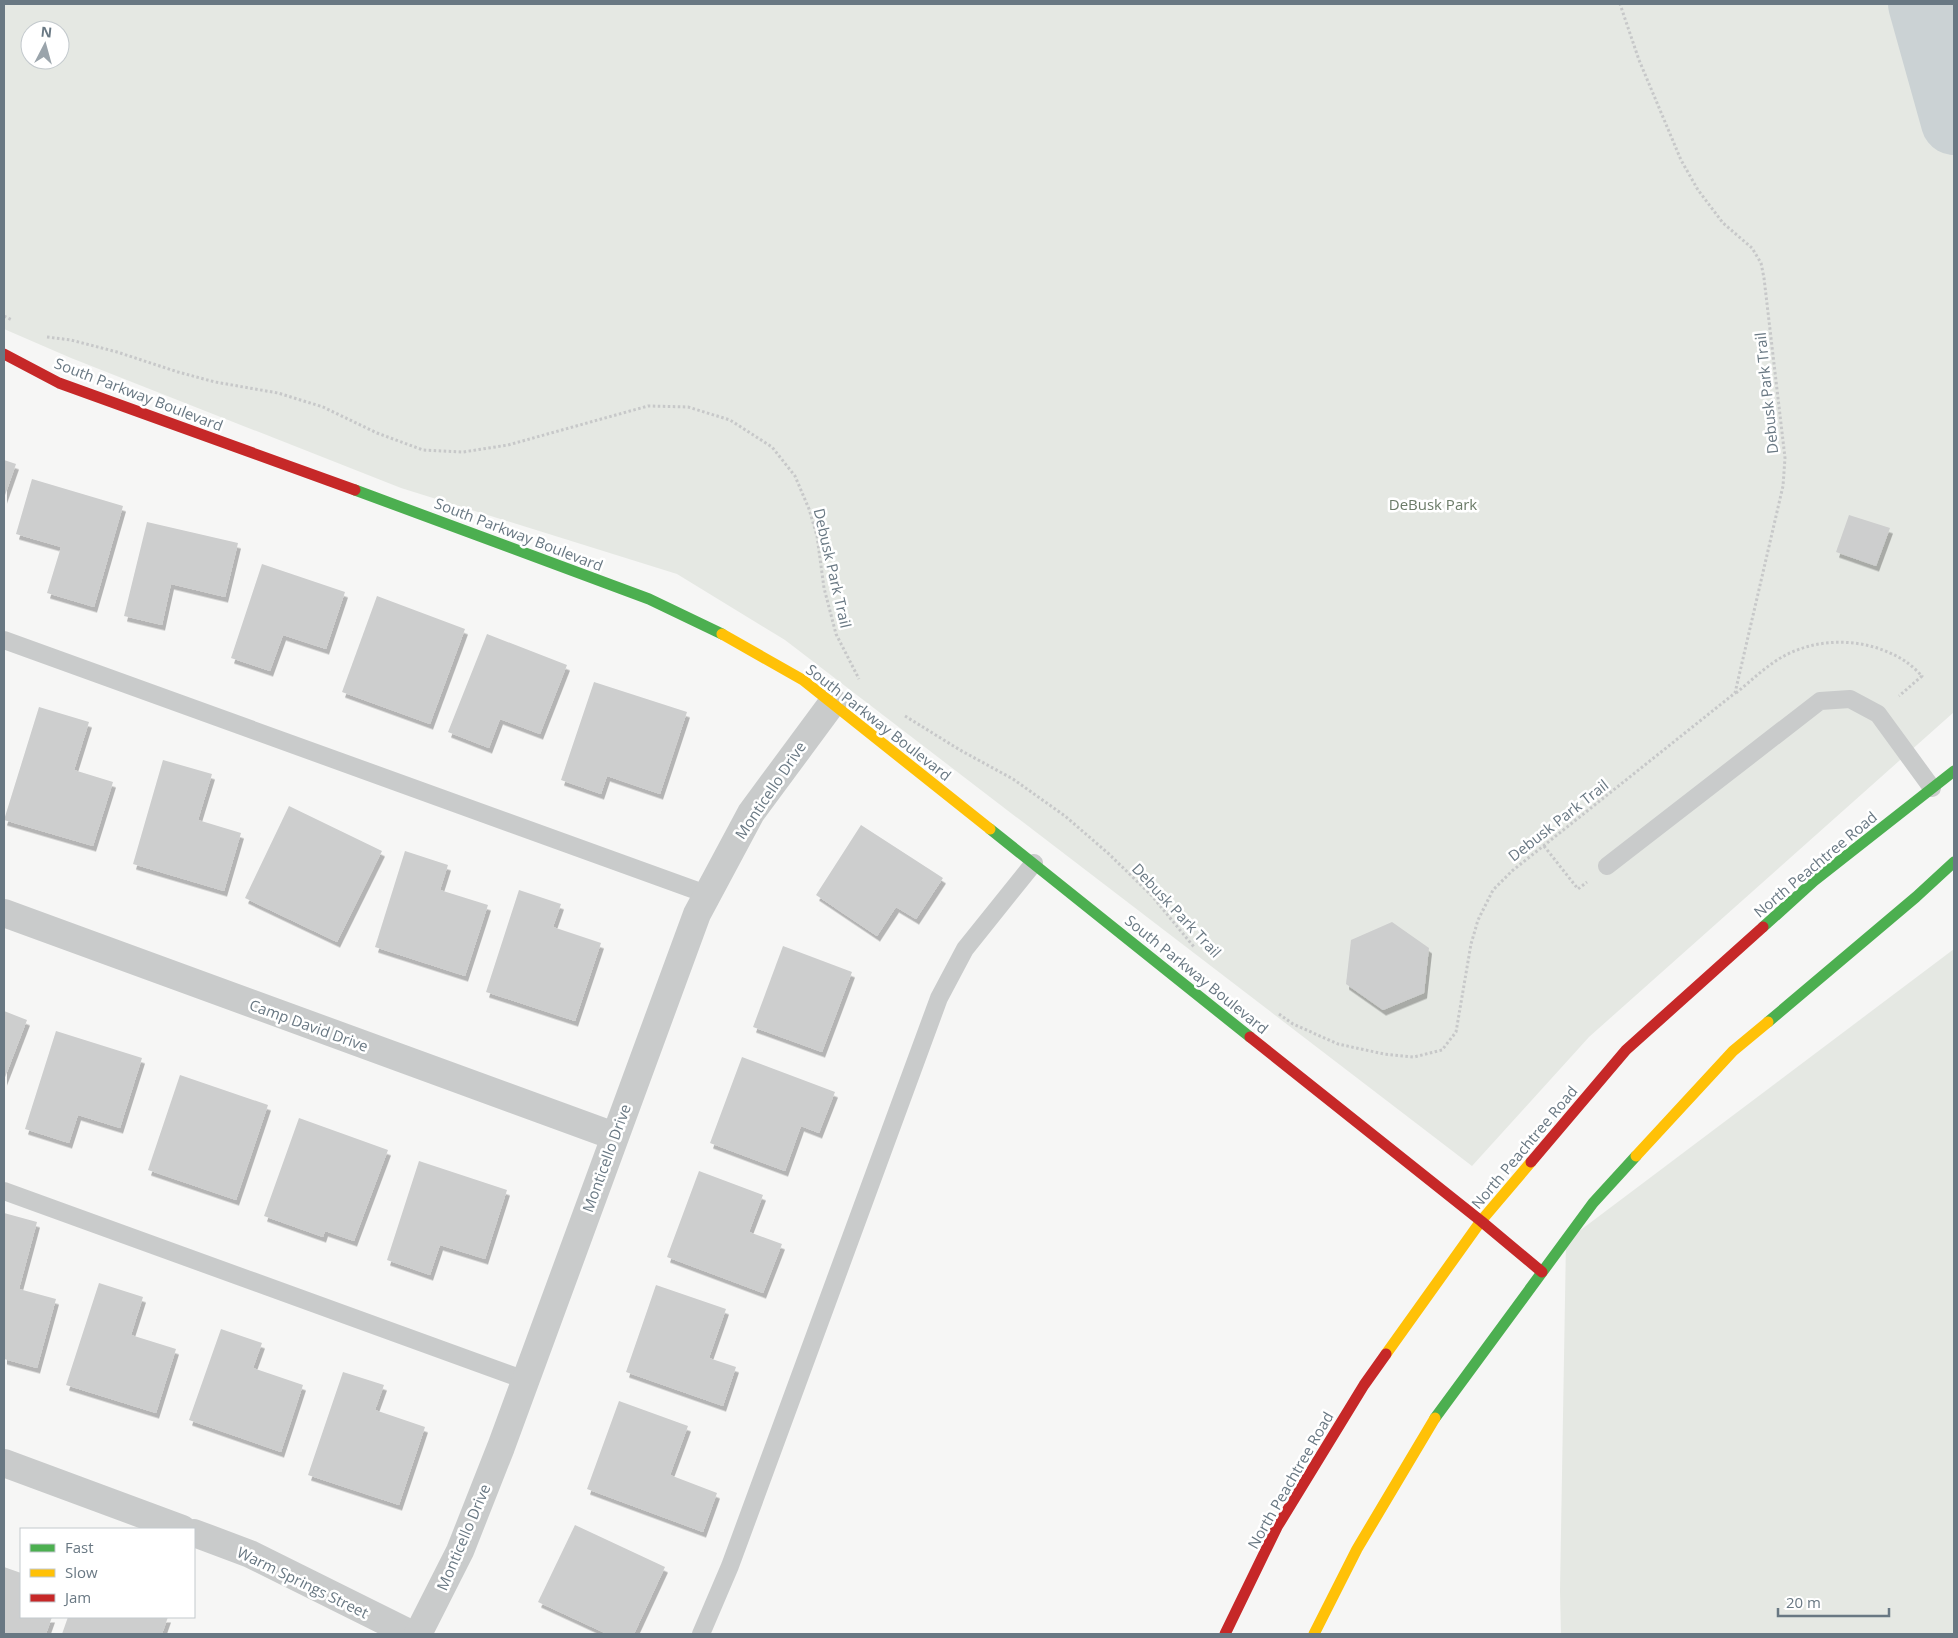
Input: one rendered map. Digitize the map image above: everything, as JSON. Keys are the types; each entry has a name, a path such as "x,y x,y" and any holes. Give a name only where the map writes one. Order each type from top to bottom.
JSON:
{"main road":[{"name":"South Parkway Boulevard","path":"4,354 59,383 397,505 649,599 729,637 803,680 833,702 1481,1221 1542,1272"},
{"name":"North Peachtree Road","path":"1224,1634 1277,1527 1364,1385 1481,1221 1626,1050 1814,882 1954,771"},
{"path":"1314,1634 1357,1549 1430,1424 1594,1203 1733,1051 1916,897 1954,862"}],"street":[{"name":"Monticello Drive","path":"418,1634 460,1551 697,914 751,813 833,702"},
{"name":"Camp David Drive","path":"4,913 614,1136"},
{"path":"4,1463 179,1528"},
{"name":"Warm Springs Street","path":"195,1533 250,1554 411,1634"}],"lane":[{"path":"4,640 706,894"},
{"path":"1607,866 1820,701 1850,699 1878,714 1932,788"},
{"path":"701,1634 730,1566 939,998 965,949 1034,863"},
{"path":"4,1190 524,1380"}],"path":[{"name":"Debusk Park Trail","path":"1271,1009 1293,1024 1338,1044 1384,1054 1414,1057 1442,1050 1456,1032 1471,944 1478,920 1493,890 1512,871 1735,694 1783,486 1785,458 1764,278 1761,263 1752,248 1723,223 1698,190 1681,160 1639,60 1620,4"},
{"path":"4,316 19,324"},
{"name":"Debusk Park Trail","path":"41,335 71,340 117,352 215,382 278,393 323,407 377,433 424,450 463,452 508,445 648,406 688,407 730,420 772,447 795,476 809,509 817,536 824,588 836,634 861,682"},
{"path":"1735,694 1783,656 1804,647 1827,642 1852,642 1883,650 1904,661 1922,676"},
{"name":"Debusk Park Trail","path":"898,712 960,750 1013,779 1065,816 1109,854 1152,896 1196,950"},
{"path":"1544,846 1578,890"}],"green space":[{"name":"DeBusk Park","path":"4,4 1954,4 1954,712 1589,1037 1472,1166 785,640 677,574 401,488 71,358 4,329"},
{"path":"1954,949 1954,1634 1561,1634 1560,1591 1566,1241"}],"building":[{"path":"4,460 16,464 4,498"},
{"path":"32,479 123,506 94,607 47,593 61,547 16,534"},
{"path":"1849,515 1890,528 1876,566 1836,552"},
{"path":"147,522 238,543 225,597 171,584 162,625 124,616"},
{"path":"262,564 345,592 326,649 283,635 270,671 231,658"},
{"path":"377,596 465,629 430,724 342,692"},
{"path":"487,634 567,665 540,734 500,719 489,748 448,732"},
{"path":"594,682 687,712 660,794 607,776 601,794 561,780"},
{"path":"39,707 89,722 74,770 113,782 93,846 4,820"},
{"path":"163,760 212,774 198,820 241,833 224,891 133,864"},
{"path":"289,806 382,851 337,942 245,898"},
{"path":"861,825 943,878 916,919 896,907 877,936 816,895"},
{"path":"405,851 448,865 440,890 488,905 465,976 375,947"},
{"path":"519,890 561,904 553,927 601,943 575,1021 486,992"},
{"path":"1392,922 1429,948 1424,993 1383,1010 1346,984 1351,940"},
{"path":"783,946 852,972 822,1052 753,1027"},
{"path":"4,1011 27,1020 4,1080"},
{"path":"56,1031 142,1058 120,1128 78,1115 69,1143 25,1129"},
{"path":"742,1057 835,1092 819,1133 801,1126 785,1171 710,1143"},
{"path":"180,1075 268,1105 236,1200 148,1170"},
{"path":"299,1118 388,1150 354,1241 325,1231 323,1237 264,1216"},
{"path":"419,1161 507,1190 485,1259 440,1245 430,1275 387,1260"},
{"path":"699,1171 763,1195 749,1232 782,1244 763,1293 667,1257"},
{"path":"4,1213 37,1222 19,1289 56,1299 37,1368 4,1359"},
{"path":"99,1283 143,1297 131,1335 176,1349 156,1413 66,1385"},
{"path":"656,1285 726,1309 709,1358 736,1367 723,1406 626,1372"},
{"path":"221,1329 262,1343 253,1368 303,1385 281,1452 189,1420"},
{"path":"343,1372 384,1385 375,1410 425,1427 399,1505 308,1475"},
{"path":"619,1401 688,1426 670,1475 717,1493 703,1532 587,1489"},
{"path":"575,1525 665,1567 634,1634 607,1634 538,1602"},
{"path":"4,1567 20,1573 20,1618 52,1618 46,1634 4,1634"},
{"path":"68,1618 168,1618 162,1634 62,1634"}],"waterway":[{"path":"1921,4 1954,122"}],"traffic: fast":[{"path":"355,490 649,599 722,634"},
{"path":"1763,927 1814,881 1954,771"},
{"path":"990,829 1250,1037"},
{"path":"1768,1022 1916,897 1954,862"},
{"path":"1435,1418 1593,1203 1636,1156"}],"traffic: slow":[{"path":"722,634 803,680 990,829"},
{"path":"1636,1156 1733,1051 1768,1022"},
{"path":"1386,1354 1481,1221 1531,1162"},
{"path":"1314,1634 1357,1549 1435,1418"}],"traffic: jam":[{"path":"4,354 59,383 355,490"},
{"path":"1531,1162 1626,1050 1763,927"},
{"path":"1250,1037 1542,1272"},
{"path":"1225,1634 1277,1527 1364,1385 1386,1354"}]}
